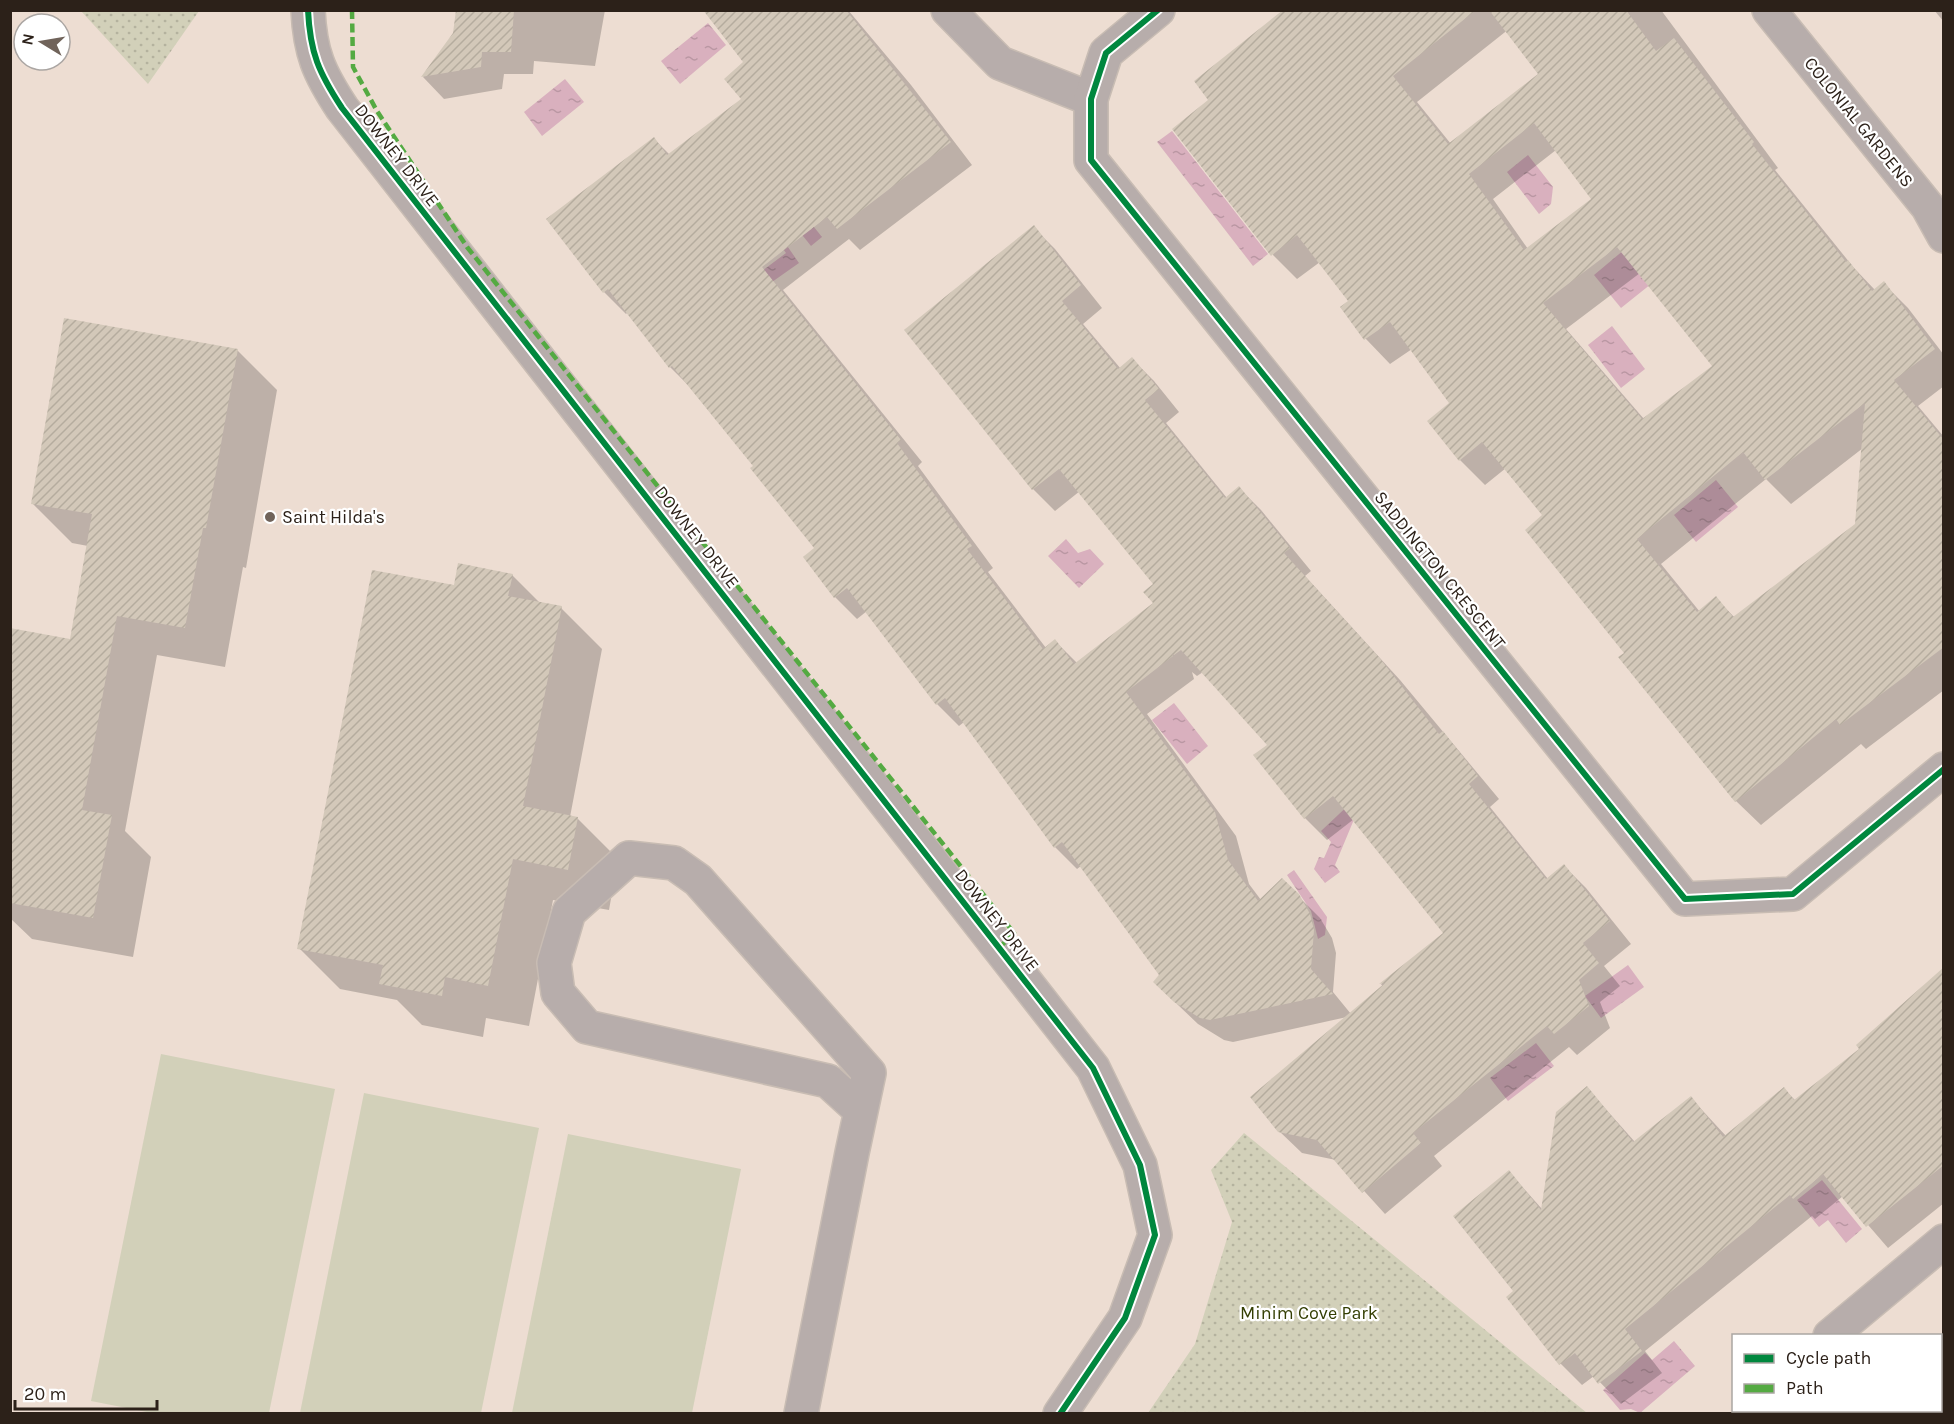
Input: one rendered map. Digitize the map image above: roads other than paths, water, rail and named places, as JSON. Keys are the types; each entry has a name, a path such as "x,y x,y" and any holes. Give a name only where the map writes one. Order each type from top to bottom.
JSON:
{"street":[{"name":"DOWNEY DRIVE","path":"308,10 309,32 320,75 342,108 1093,1068 1140,1165 1155,1235 1125,1318 1059,1413"},
{"path":"948,10 1000,63 1091,99"},
{"name":"SADDINGTON CRESCENT","path":"1158,10 1106,53 1091,99 1091,160 1686,899 1793,894 1944,769"},
{"name":"COLONIAL GARDENS","path":"1769,10 1928,207 1944,236"},
{"path":"801,1413 869,1073 698,880 674,863 629,858 569,912 554,963 558,993 587,1027 828,1081 861,1111"},
{"path":"1831,1334 1944,1241"}],"water":[{"path":"708,23 726,45 680,84 661,61"},
{"path":"565,79 584,102 542,136 524,112"},
{"path":"1172,131 1268,254 1253,266 1157,142"},
{"path":"1528,155 1553,187 1551,204 1539,214 1507,172"},
{"path":"773,176 822,237 811,246 762,185"},
{"path":"760,207 799,263 772,282 762,271 786,253 755,211"},
{"path":"1643,234 1671,268 1621,308 1594,275"},
{"path":"1612,326 1645,369 1621,388 1588,345"},
{"path":"1716,480 1738,507 1696,542 1674,515"},
{"path":"1066,539 1078,553 1090,549 1104,564 1079,588 1048,556"},
{"path":"1174,703 1208,746 1187,764 1152,720"},
{"path":"1355,799 1360,805 1335,865 1340,872 1325,883 1314,869 1319,857 1324,858 1331,842 1321,831"},
{"path":"1294,870 1327,917 1325,935 1318,939 1311,911 1287,875"},
{"path":"1628,965 1644,987 1601,1018 1585,996"},
{"path":"1536,1043 1554,1066 1508,1101 1490,1078"},
{"path":"1822,1180 1862,1229 1846,1243 1828,1220 1819,1227 1797,1200"},
{"path":"1674,1341 1695,1366 1640,1413 1631,1409 1620,1410 1603,1390 1645,1353 1652,1360"}],"place":[{"name":"Saint Hilda's","path":"270,517"}],"park label":[{"name":"Minim Cove Park","path":"1309,1313"}]}
